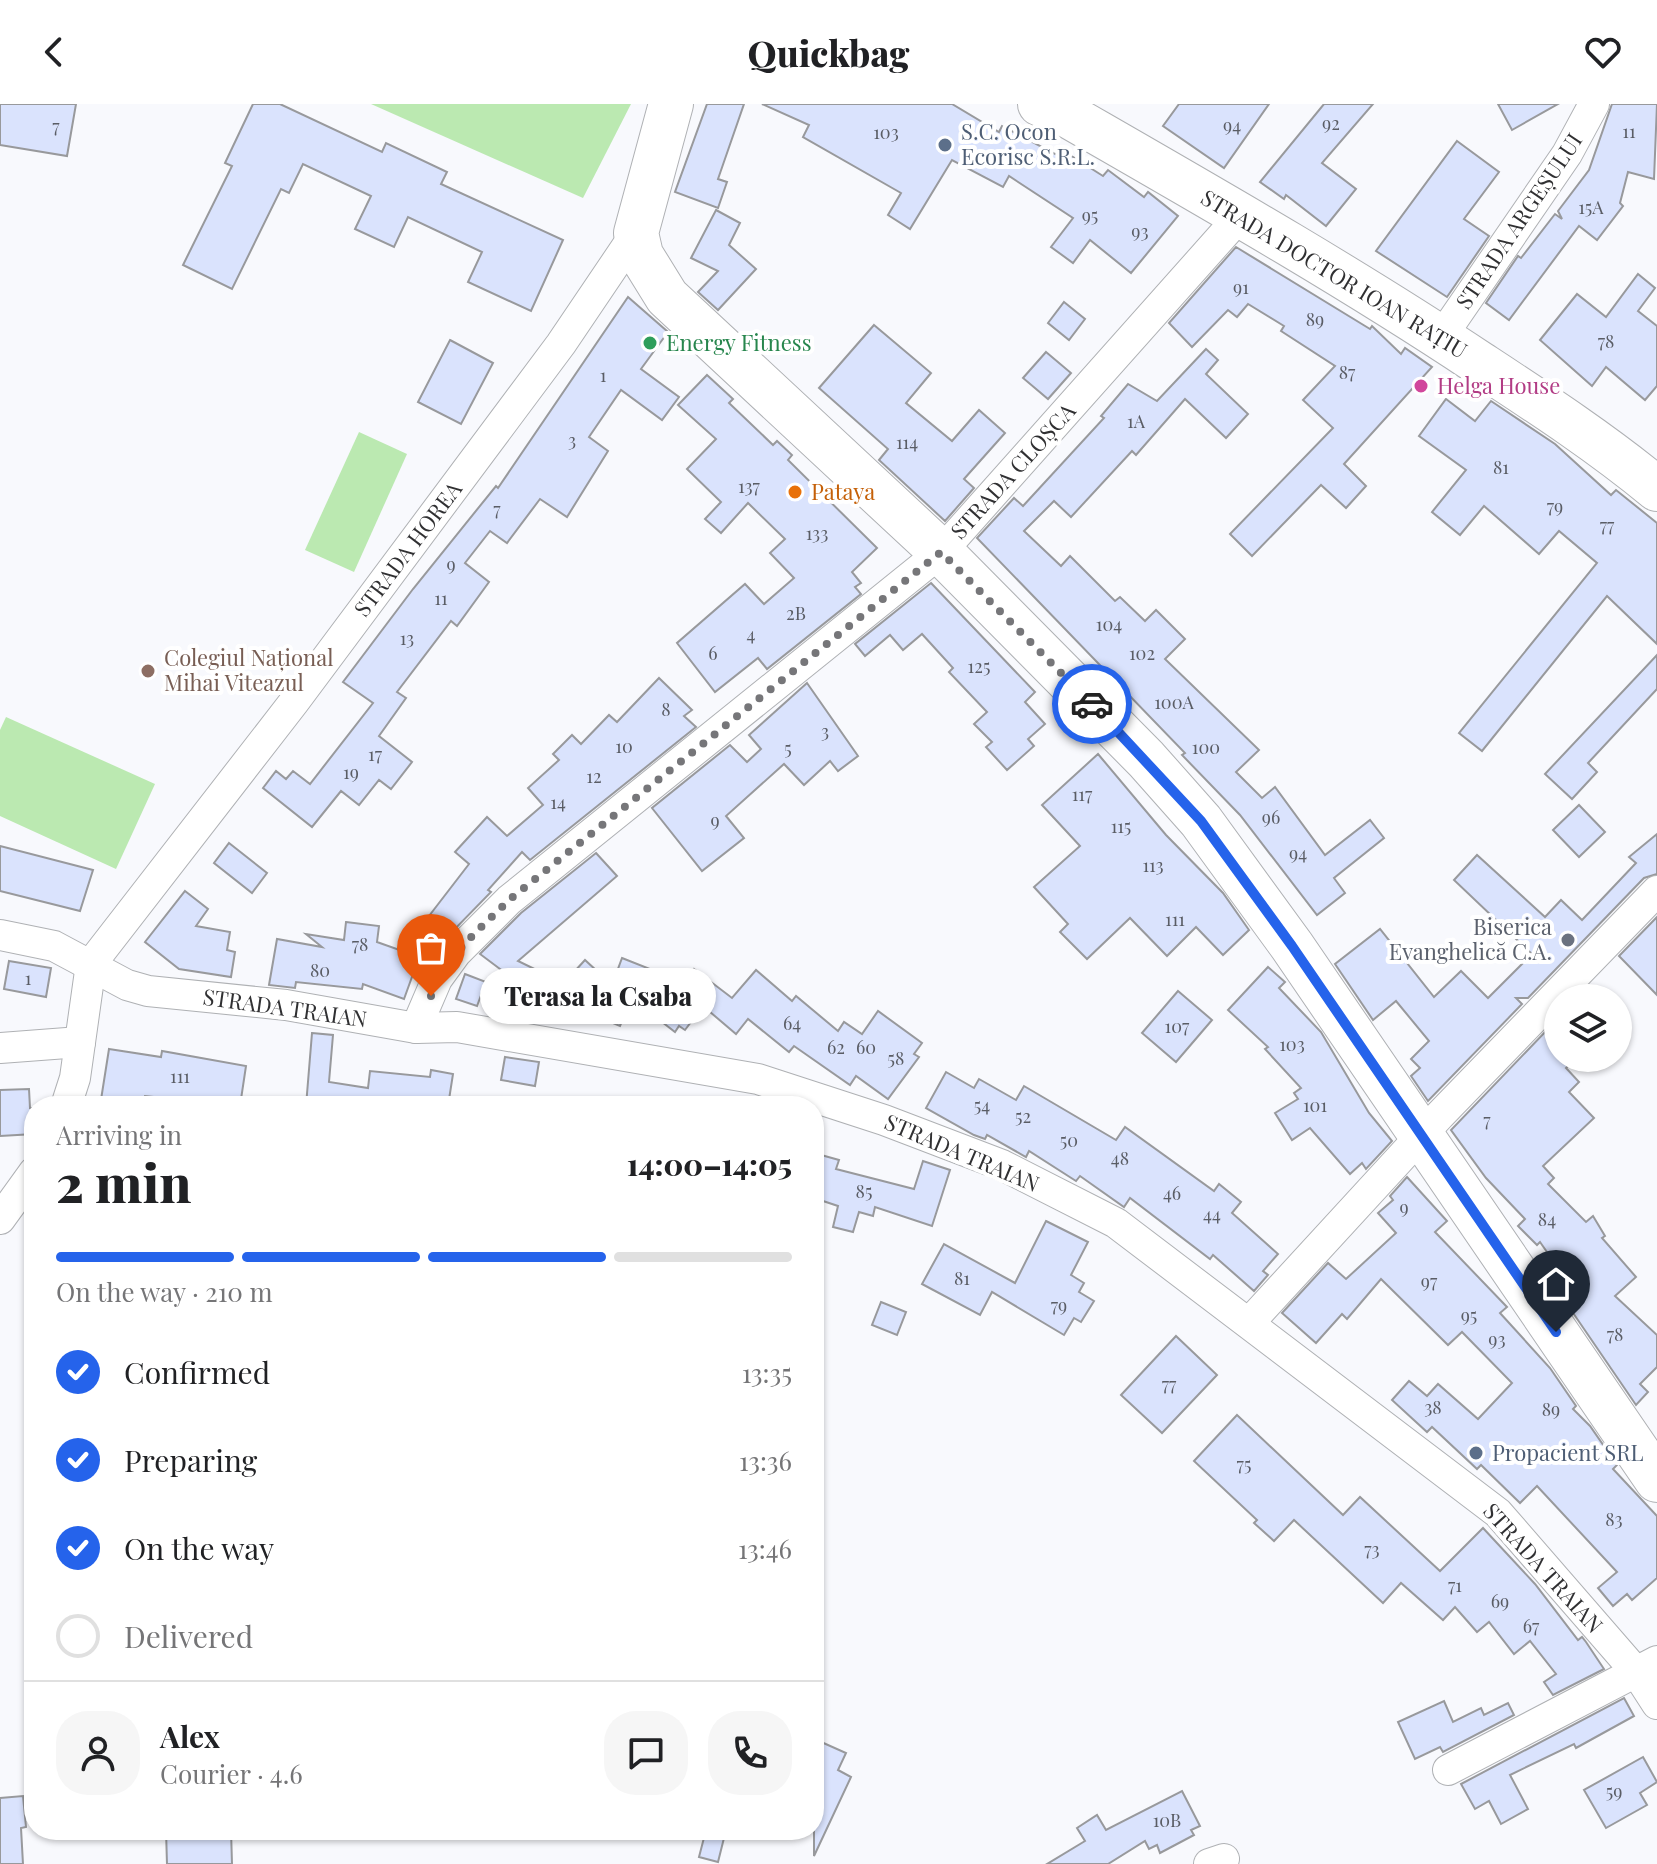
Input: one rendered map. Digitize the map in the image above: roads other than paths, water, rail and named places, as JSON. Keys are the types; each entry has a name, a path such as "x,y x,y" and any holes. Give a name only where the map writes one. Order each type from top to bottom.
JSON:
{"main road":[{"name":"STRADA HOREA","path":"636,233 671,104"},
{"name":"STRADA DOCTOR IOAN RAȚIU","path":"1040,104 1067,115 1241,215 1442,336 1608,448 1657,489"},
{"path":"636,233 641,255 667,297 941,552 1146,759 1201,821 1657,1480"}],"street":[{"name":"STRADA ARGEȘULUI","path":"1442,336 1567,154 1594,104"},
{"name":"STRADA CLOȘCA","path":"416,1028 437,979 456,953 509,900 941,552 1241,215"},
{"name":"STRADA HOREA","path":"91,964 294,702 561,344 636,233"},
{"path":"1249,1323 1421,1135 1657,891"},
{"name":"STRADA TRAIAN","path":"0,935 54,946 127,985 148,991 286,1005 416,1028 457,1027 758,1079 810,1096"},
{"path":"68,1096 80,1042 91,964"},
{"path":"0,1048 80,1042"},
{"name":"STRADA TRAIAN","path":"824,1100 1002,1165 1116,1223 1498,1513 1647,1667 1657,1704"},
{"path":"0,1219 24,1186"},
{"path":"1448,1770 1647,1667"}],"place":[{"name":"S.C. Ocon Ecorisc S.R.L.","path":"945,145"},
{"name":"Energy Fitness","path":"650,343"},
{"name":"Helga House","path":"1421,386"},
{"name":"Pataya","path":"795,492"},
{"name":"Colegiul Național Mihai Viteazul","path":"148,671"},
{"name":"Biserica Evanghelică C.A.","path":"1568,940"},
{"name":"Terasa la Csaba","path":"431,996"},
{"name":"Propacient SRL","path":"1476,1453"}]}
